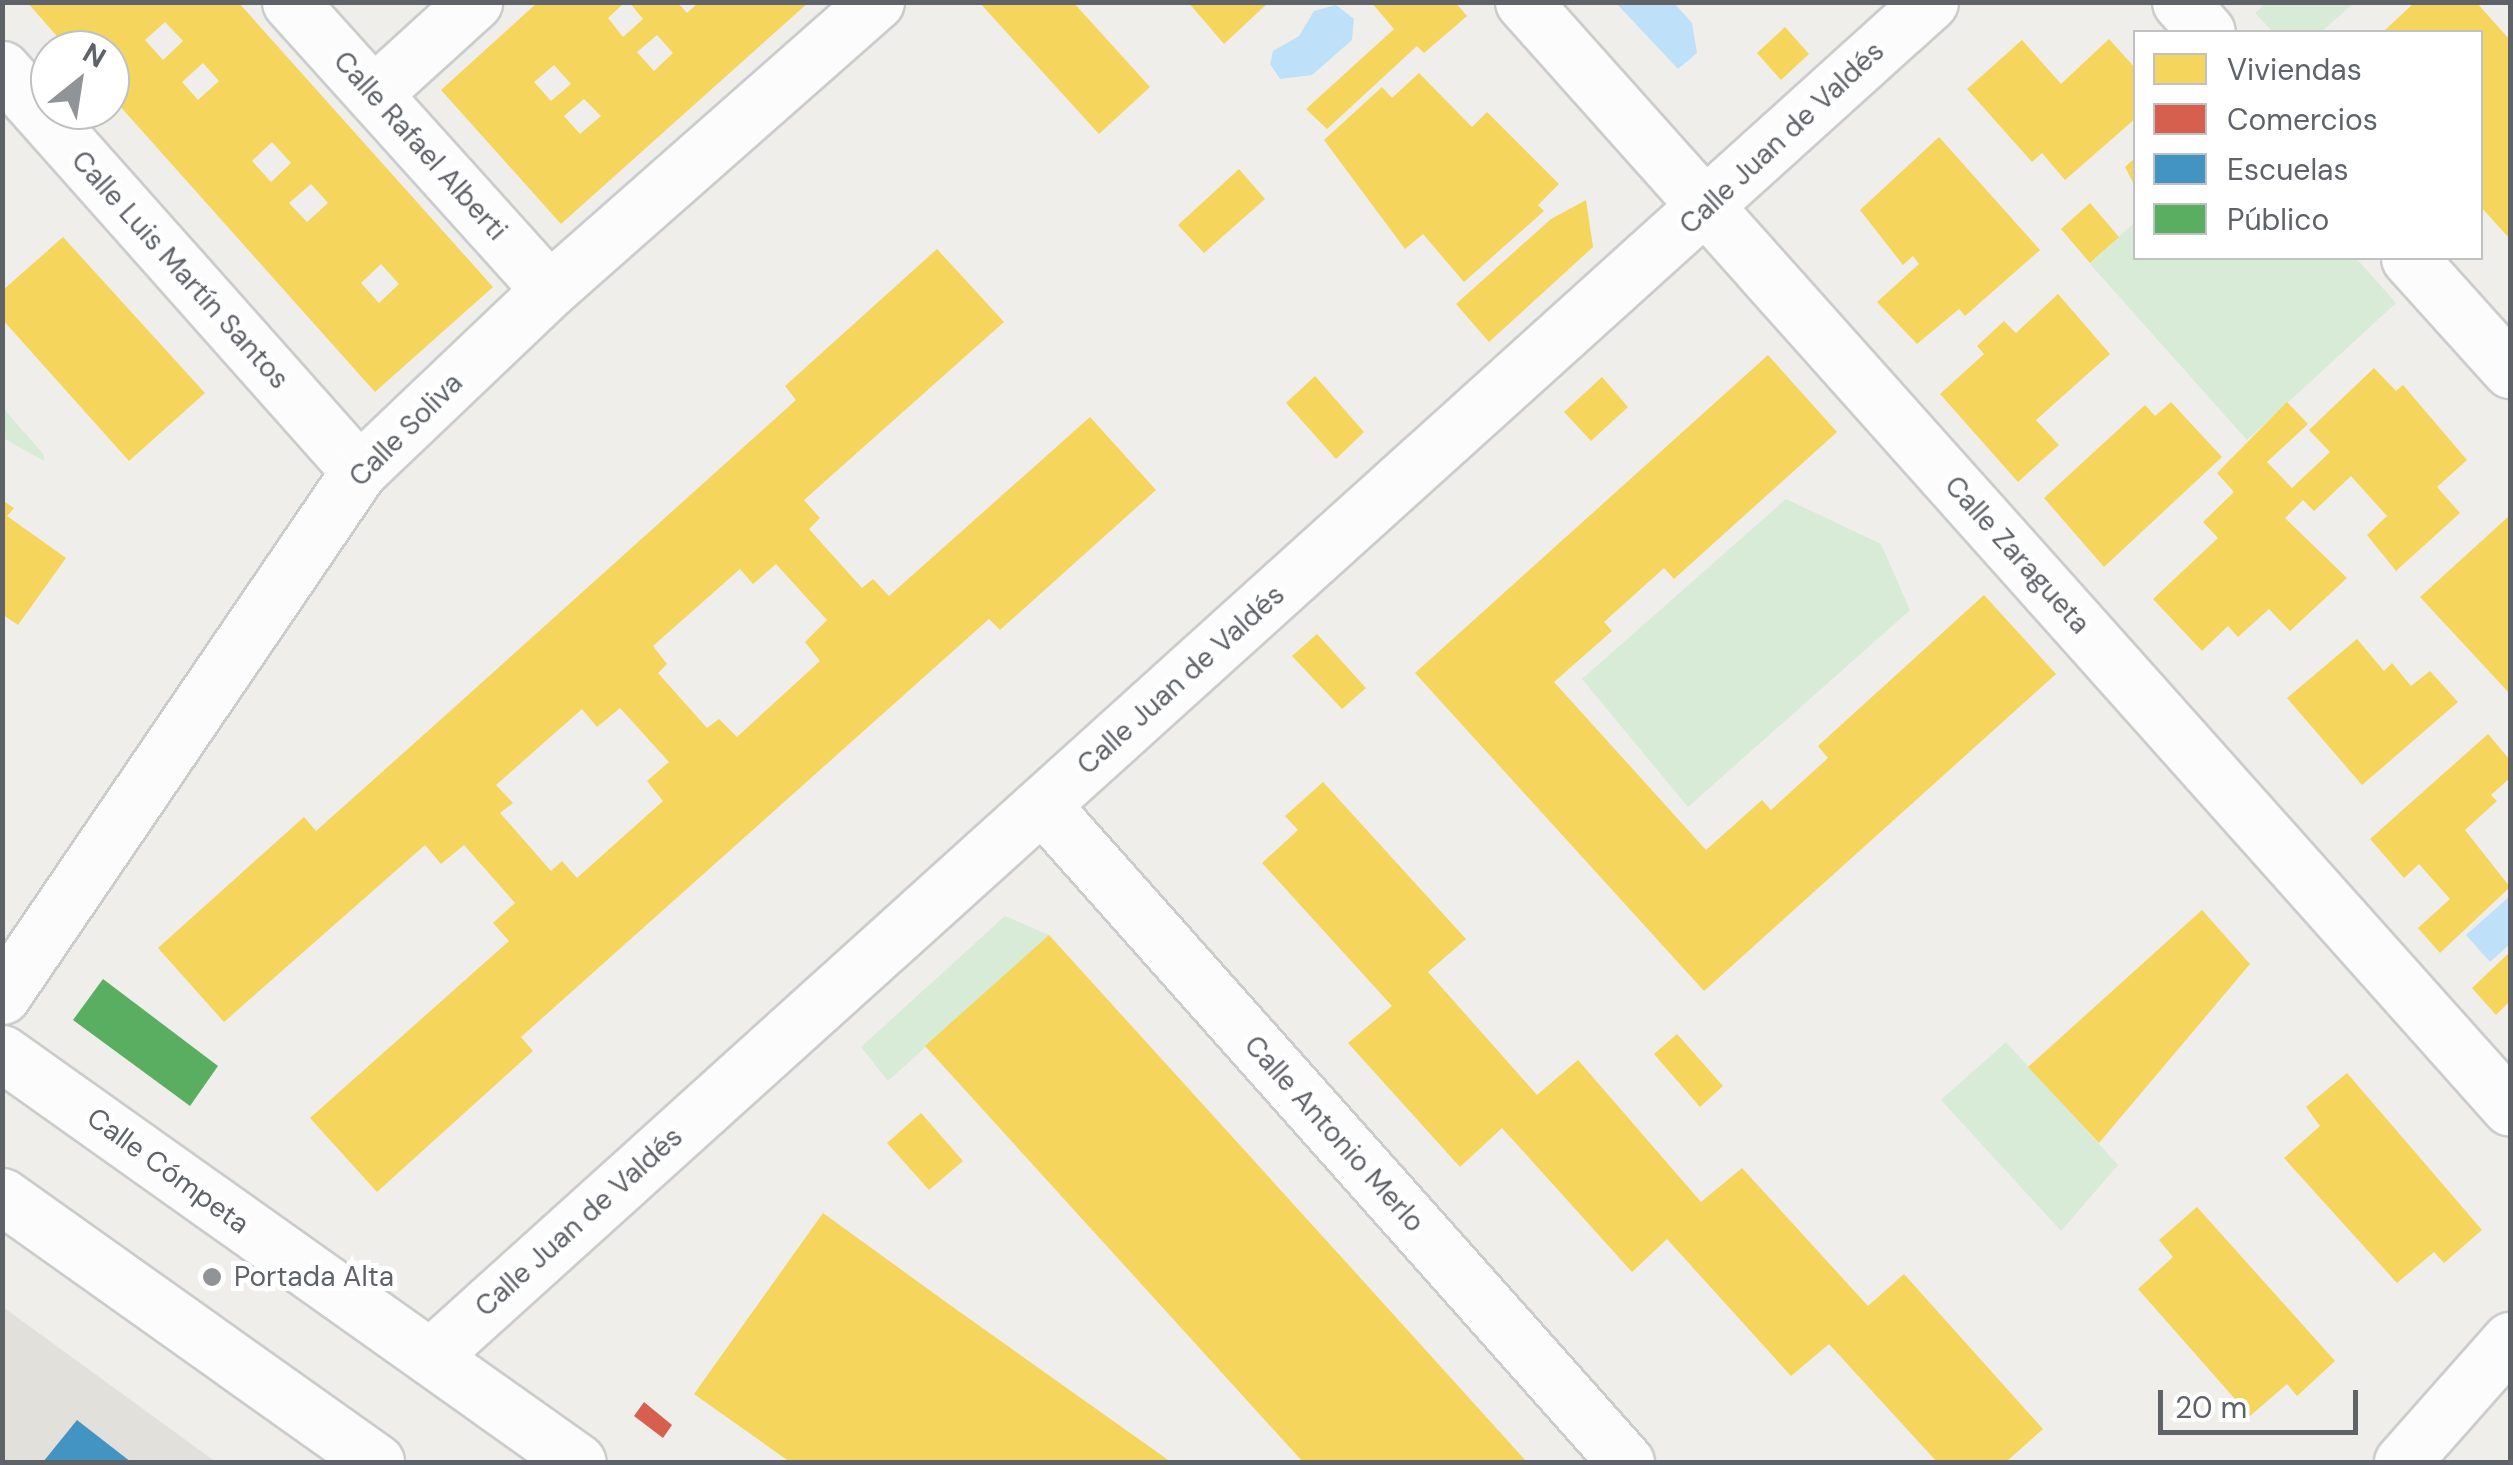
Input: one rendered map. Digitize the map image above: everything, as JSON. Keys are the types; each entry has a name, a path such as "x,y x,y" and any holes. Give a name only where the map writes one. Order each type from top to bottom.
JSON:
{"street":[{"name":"Calle Rafael Alberti","path":"290,2 549,290"},
{"path":"373,94 474,2"},
{"name":"Calle Soliva","path":"2,996 360,471 549,290 876,2"},
{"name":"Calle Zaragueta","path":"1523,2 2510,1108"},
{"name":"Calle Juan de Valdés","path":"430,1356 1930,2"},
{"path":"2180,2 2204,30"},
{"name":"Calle Luis Martín Santos","path":"2,68 360,471"},
{"path":"2411,260 2510,370"},
{"name":"Calle Antonio Merlo","path":"1042,805 1626,1462"},
{"name":"Calle Cómpeta","path":"2,1054 578,1462"},
{"path":"2,1196 376,1462"},
{"path":"2402,1462 2510,1340"}],"shaded area":[{"path":"3,1307 216,1462 3,1462"}],"green space":[{"path":"2266,2 2354,3 2323,30 2271,30 2255,13"},
{"path":"2133,224 2133,260 2358,260 2396,303 2247,440 2090,264"},
{"path":"3,408 44,455 44,461 3,438"},
{"path":"1786,499 1881,544 1910,610 1688,807 1582,679"},
{"path":"1005,916 1049,935 888,1081 861,1047"},
{"path":"2006,1042 2118,1165 2061,1231 1941,1100"}],"water":[{"path":"1616,3 1674,3 1692,23 1697,53 1678,69"},
{"path":"1336,5 1354,19 1352,40 1312,75 1280,79 1270,64 1273,51 1299,36 1314,11"},
{"path":"2510,896 2510,944 2490,962 2466,935"}],"building: Viviendas":[{"path":"27,2 238,2 493,287 375,392 130,117 130,30 52,30","holes":["165,22 183,41 163,60 145,40","203,63 219,81 198,100 182,82","272,142 291,163 271,182 252,161","311,184 328,203 307,222 289,203","381,264 399,284 379,303 361,283"]},
{"path":"538,2 625,2 608,18 623,37 643,19 629,2 677,2 687,13 699,2 809,2 561,224 441,90","holes":["657,35 673,53 654,71 637,52","554,65 571,84 551,101 534,82","584,99 601,116 580,134 564,116"]},
{"path":"979,2 1073,2 1150,87 1099,134"},
{"path":"1188,2 1269,2 1224,44"},
{"path":"1371,2 1455,2 1467,16 1424,53 1417,46 1327,129 1306,109 1394,29"},
{"path":"2415,2 2476,2 2510,40 2510,239 2483,209 2483,30 2385,30"},
{"path":"1785,27 1809,54 1781,80 1757,53"},
{"path":"2109,39 2133,66 2133,121 2065,180 2042,153 2032,162 1967,89 2022,40 2061,84"},
{"path":"1419,73 1472,127 1487,112 1559,184 1538,205 1544,211 1464,282 1423,234 1405,249 1324,140 1382,87 1392,98"},
{"path":"1939,137 2040,250 1965,316 1959,309 1917,344 1877,302 1919,264 1913,256 1903,265 1860,210"},
{"path":"2133,160 2133,182 2125,167"},
{"path":"1239,169 1265,199 1204,253 1178,225"},
{"path":"1586,200 1593,247 1489,342 1456,304 1551,219"},
{"path":"2090,203 2119,237 2090,263 2061,229"},
{"path":"63,237 205,393 129,461 2,319 2,291"},
{"path":"937,249 1004,322 804,500 820,518 809,529 862,588 873,579 889,596 1090,417 1156,490 1000,630 989,619 521,1037 533,1051 377,1192 310,1118 509,941 493,923 515,903 464,845 441,864 425,845 224,1022 158,948 304,817 316,831 419,739 796,400 785,386","holes":["776,564 827,620 805,642 820,661 737,737 719,719 707,728 658,673 667,664 653,646 740,569 753,584","620,708 669,762 647,781 663,801 577,878 562,861 551,871 500,813 513,803 496,785 582,709 597,727"]},
{"path":"2058,294 2110,354 2036,420 2059,445 2018,482 1940,394 1984,354 1977,346 2004,321 2016,333"},
{"path":"1768,355 1837,432 1674,579 1664,568 1604,622 1612,631 1554,682 1706,850 1762,800 1771,810 1828,758 1818,746 1984,595 2056,674 1704,991 1415,673"},
{"path":"2374,368 2396,391 2403,385 2467,460 2437,487 2460,513 2396,571 2367,535 2387,516 2351,476 2314,511 2303,500 2285,518 2347,578 2290,631 2269,609 2238,637 2228,626 2202,651 2153,599 2218,538 2203,522 2234,492 2217,473 2287,402 2308,424 2267,462 2292,488 2330,452 2309,430"},
{"path":"1315,376 1364,432 1336,459 1286,403"},
{"path":"1602,377 1628,407 1591,441 1564,412"},
{"path":"2171,402 2222,457 2104,567 2044,498 2145,405 2155,416"},
{"path":"2,500 14,508 7,516 66,558 18,625 2,614"},
{"path":"2510,517 2510,694 2420,597"},
{"path":"1317,634 1366,688 1342,709 1292,656"},
{"path":"2357,639 2384,671 2392,663 2411,686 2430,671 2458,702 2362,785 2287,698"},
{"path":"2488,734 2510,760 2510,778 2491,795 2497,801 2465,830 2510,887 2440,953 2418,928 2450,899 2419,864 2404,878 2370,839"},
{"path":"1323,782 1466,939 1428,972 1537,1095 1578,1060 1701,1202 1742,1168 1868,1306 1904,1274 2043,1429 2006,1462 1937,1462 1829,1344 1791,1376 1667,1239 1632,1272 1502,1128 1460,1167 1348,1043 1392,1006 1262,863 1298,830 1285,816"},
{"path":"2202,910 2250,964 2099,1143 2028,1067"},
{"path":"1049,935 1527,1462 1303,1462 925,1046"},
{"path":"2510,952 2510,1001 2496,1015 2472,988"},
{"path":"1677,1034 1723,1086 1700,1107 1654,1054"},
{"path":"2347,1073 2482,1230 2444,1263 2434,1252 2397,1283 2284,1158 2320,1126 2306,1107"},
{"path":"921,1113 963,1161 929,1190 887,1143"},
{"path":"2197,1207 2335,1361 2297,1396 2287,1384 2250,1416 2138,1289 2173,1257 2159,1240"},
{"path":"823,1213 1171,1462 790,1462 694,1394"}],"building: Comercios":[{"path":"644,1402 672,1425 663,1438 634,1416"}],"building: Escuelas":[{"path":"77,1420 131,1462 43,1462"}],"building: Público":[{"path":"103,979 218,1066 190,1106 73,1020"}],"place":[{"name":"Portada Alta","path":"212,1277"}]}
